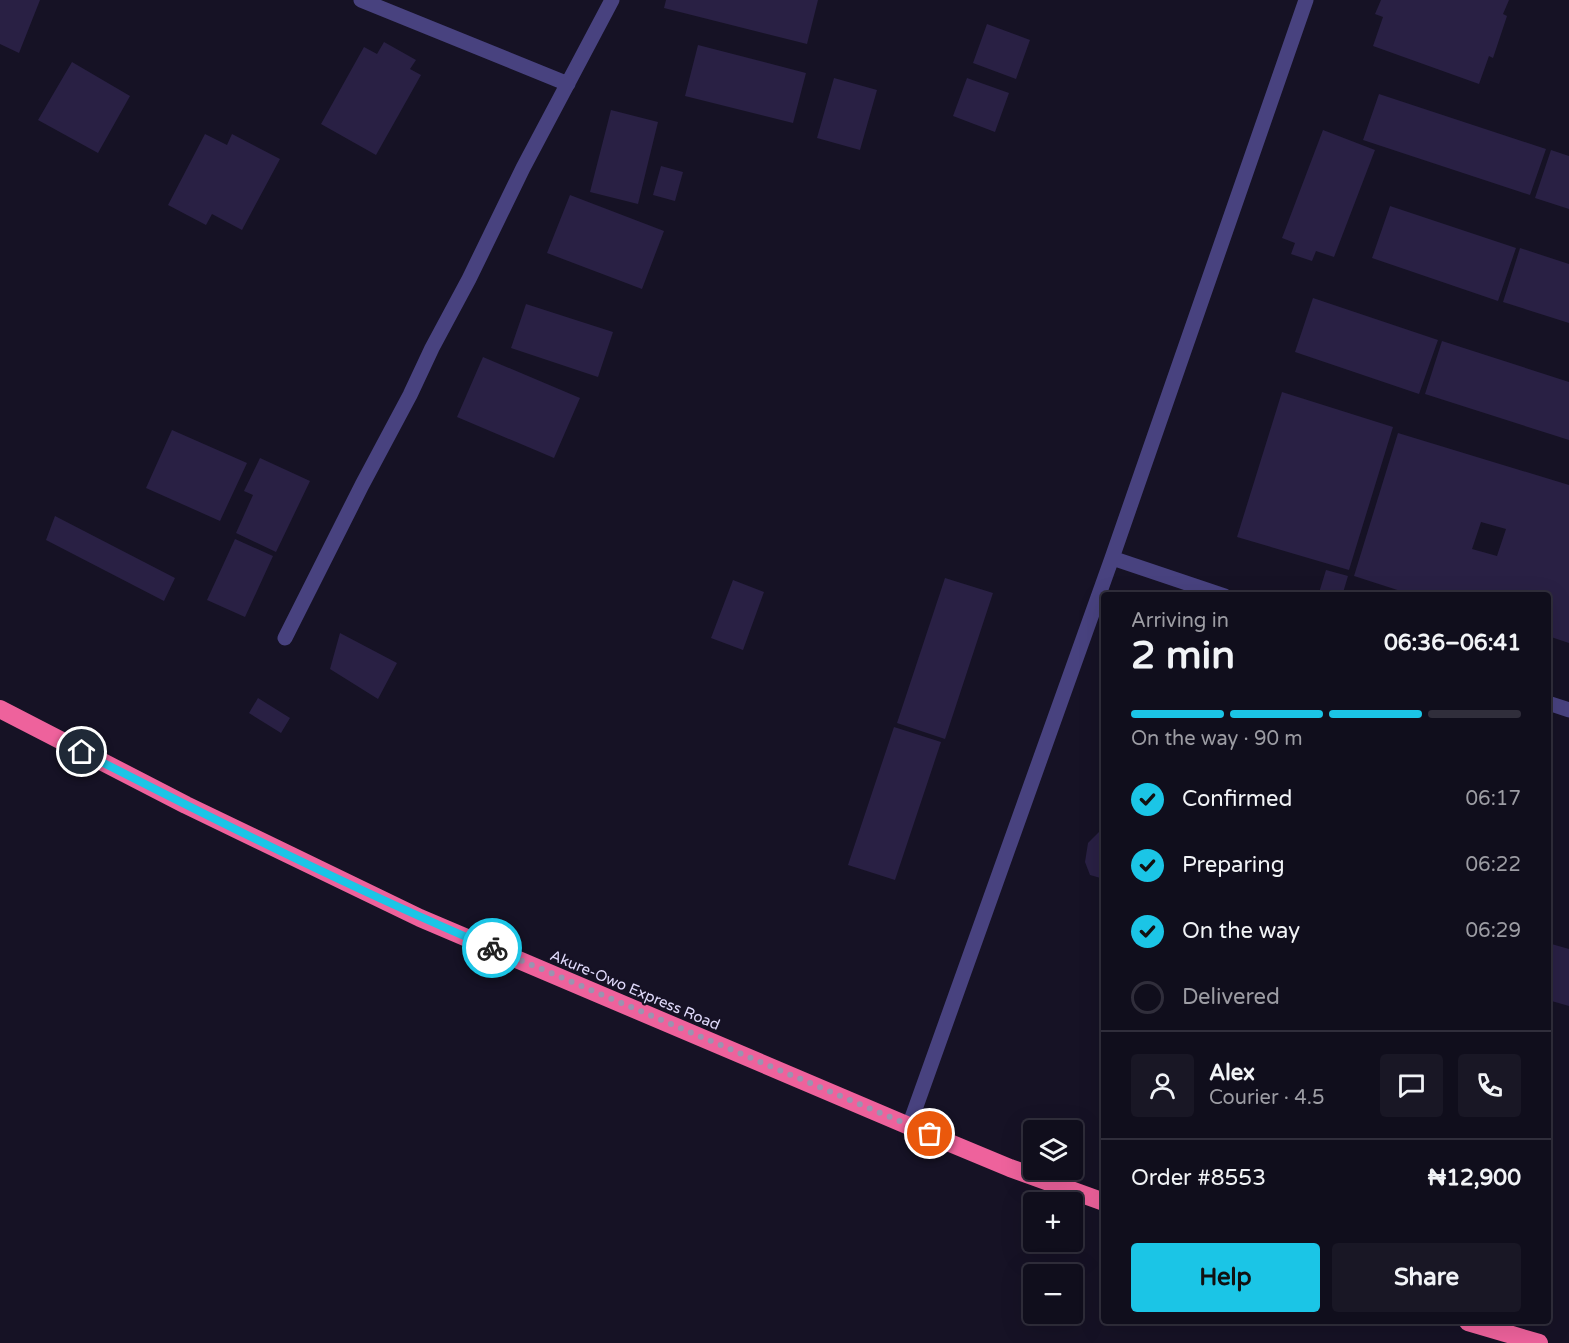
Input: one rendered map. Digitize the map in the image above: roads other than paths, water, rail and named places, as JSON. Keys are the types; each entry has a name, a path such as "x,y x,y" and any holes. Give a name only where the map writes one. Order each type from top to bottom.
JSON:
{"highway":[{"name":"Akure-Owo Express Road","path":"0,709 186,805 420,918 1010,1168 1101,1201"},
{"path":"1475,1324 1539,1343"}],"street":[{"path":"361,0 568,84"},
{"path":"285,638 432,348 470,279 523,168 612,0"},
{"path":"909,1126 1112,558 1306,0"},
{"path":"1112,558 1213,592"},
{"path":"1551,704 1569,710"}]}
